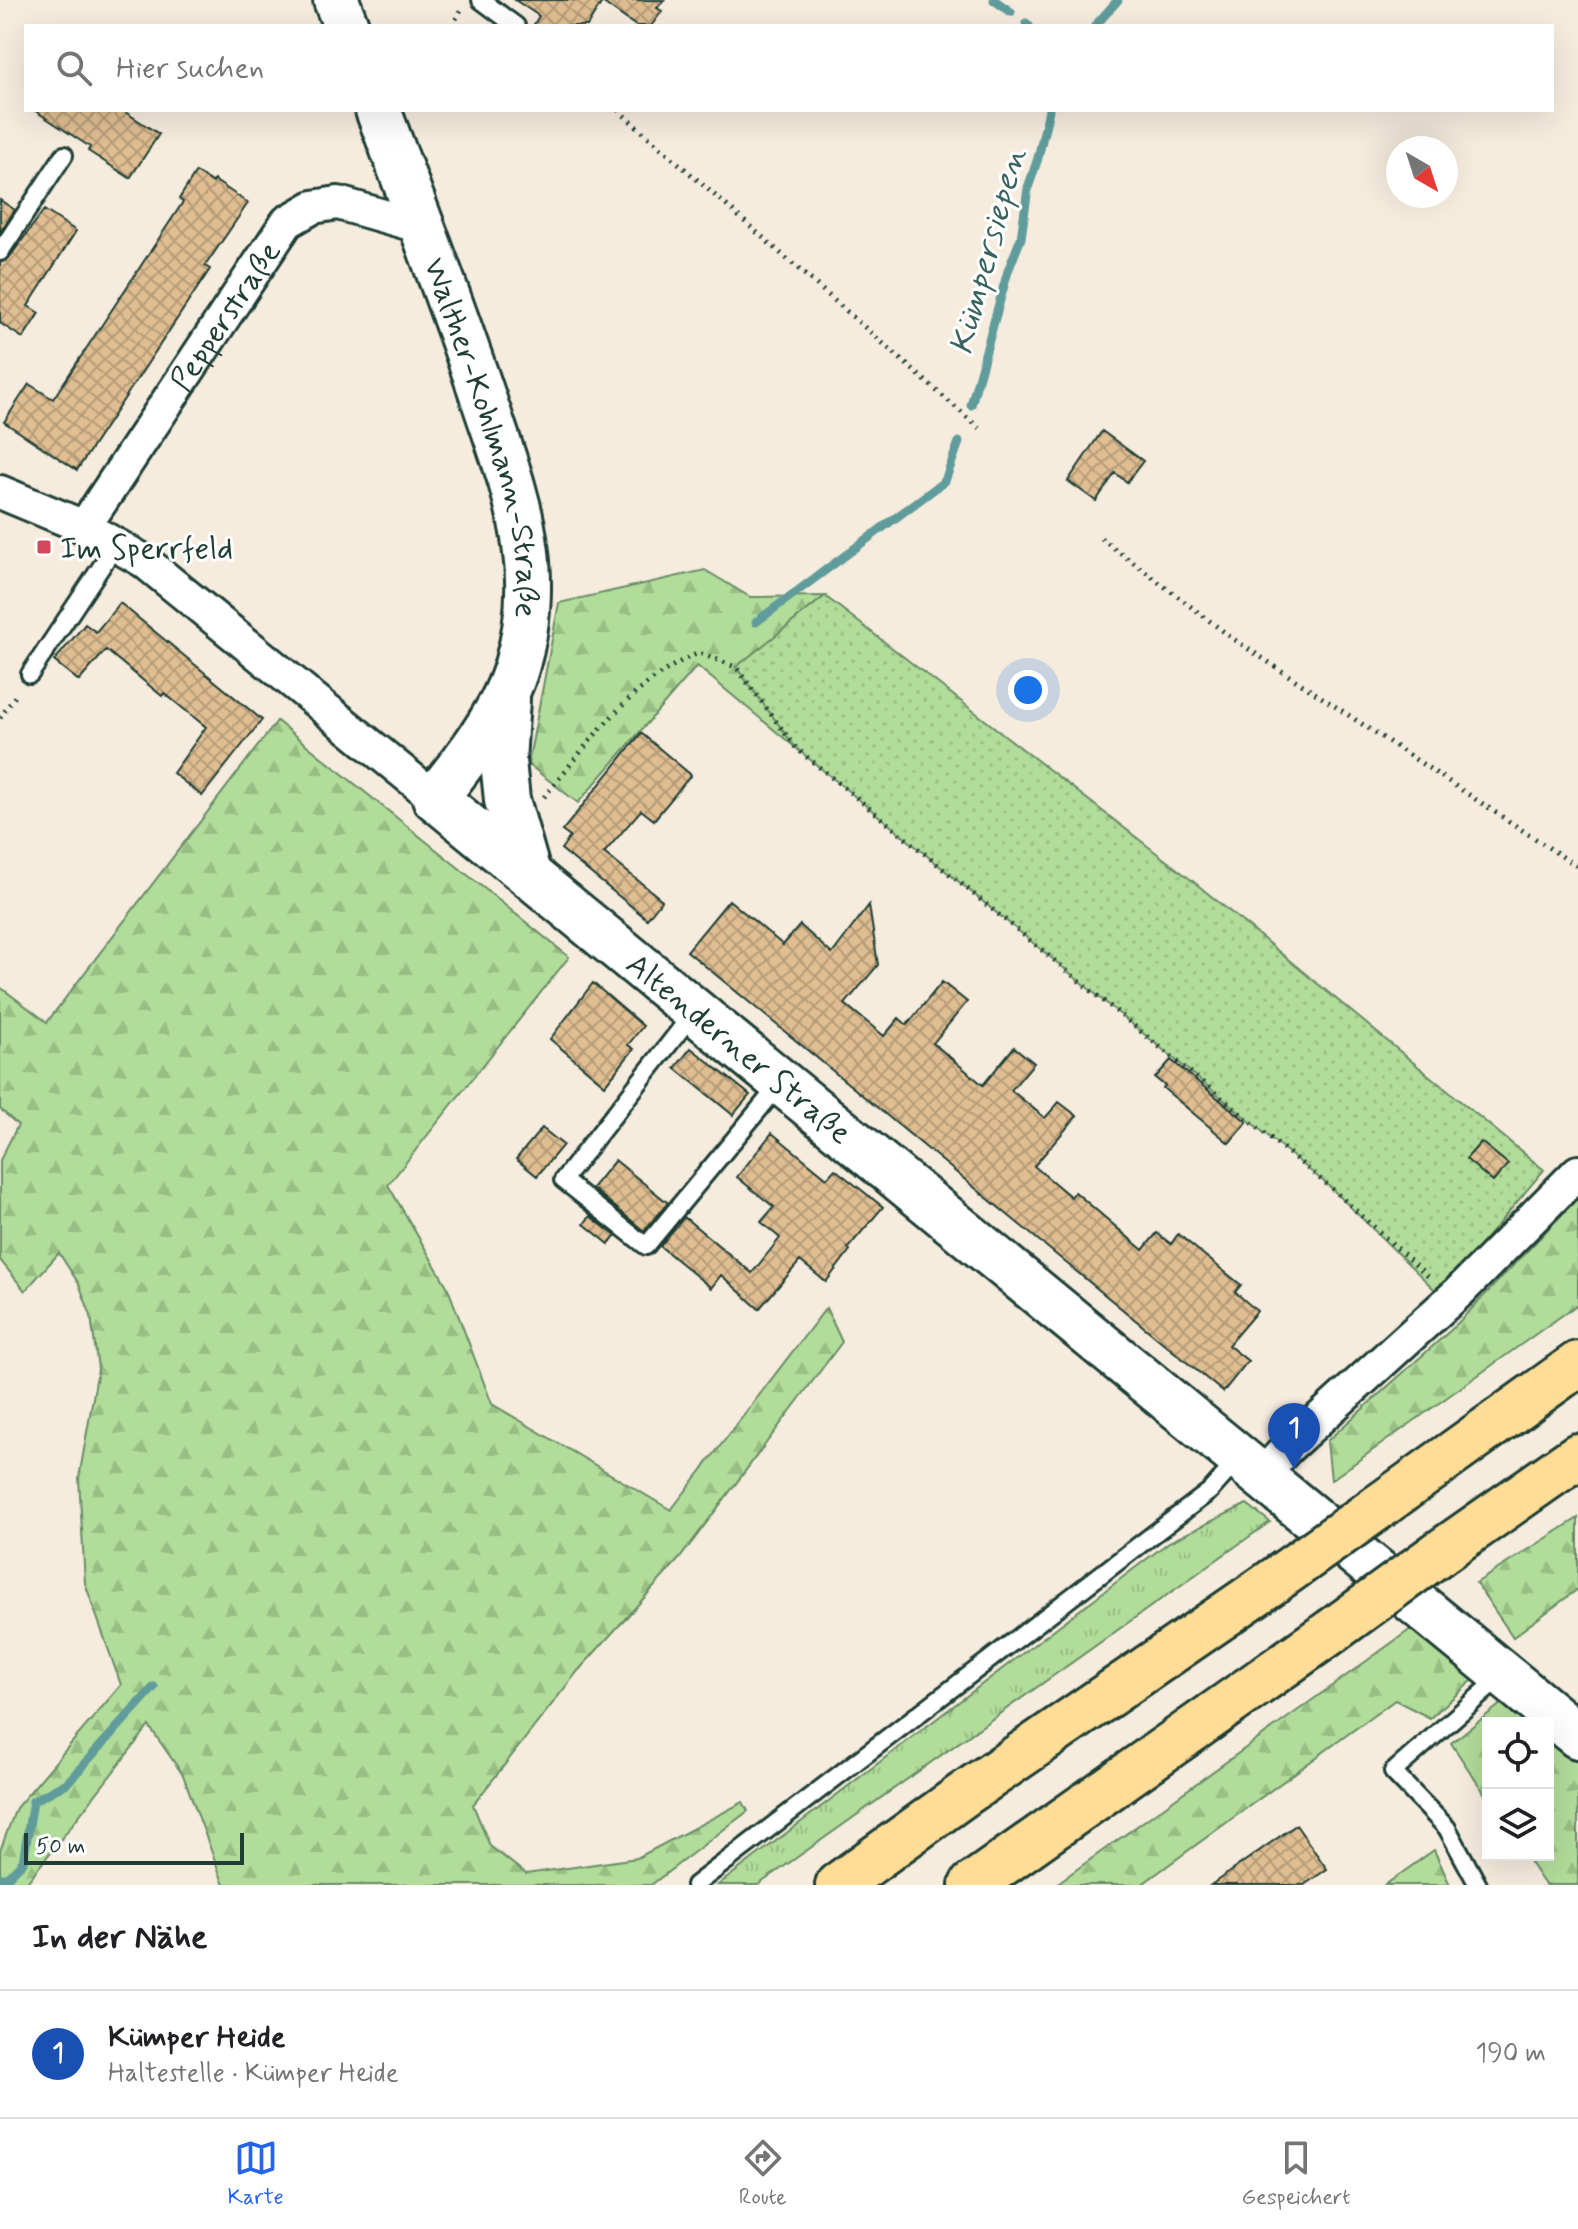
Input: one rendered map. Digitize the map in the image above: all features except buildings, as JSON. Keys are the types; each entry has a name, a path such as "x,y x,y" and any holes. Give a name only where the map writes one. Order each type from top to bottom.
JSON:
{"highway":[{"path":"838,1885 1578,1364"},
{"path":"972,1885 1578,1456"}],"main road":[{"path":"336,0 345,24"},
{"name":"Walther-Kohlmann-Straße","path":"379,112 498,444 526,547 527,618 508,692 460,767 435,798"},
{"path":"508,692 503,761 507,800 528,873"},
{"name":"Altenderner Straße","path":"435,798 1578,1736"}],"street":[{"name":"Pepperstraße","path":"84,527 287,222 313,207 338,203 422,227"},
{"name":"Altenderner Straße","path":"0,492 84,527 144,561 435,798"},
{"path":"1251,1467 1286,1449 1452,1298 1578,1172"}],"lane":[{"path":"481,0 513,24"},
{"path":"0,252 64,155"},
{"path":"30,674 115,546"},
{"path":"695,1010 563,1180 646,1246 782,1081"},
{"path":"695,1885 1199,1500 1251,1467"},
{"path":"1478,1885 1447,1828 1393,1772 1503,1675"}],"path":[{"path":"453,24 466,0"},
{"path":"620,112 979,428"},
{"path":"1101,538 1232,638 1578,867"},
{"path":"515,831 617,710 675,663 699,653 736,667 796,748 1330,1187 1452,1298"},
{"path":"0,718 30,674"}],"green space":[{"path":"705,570 750,597 825,596 737,667 796,748 697,666 578,803 528,764 559,603"},
{"path":"825,596 1194,882 1544,1170 1439,1294 1330,1187 796,748 736,667"},
{"path":"277,721 569,957 388,1185 447,1286 492,1404 671,1510 826,1308 842,1342 680,1558 578,1671 473,1805 490,1846 526,1874 637,1858 743,1802 748,1811 651,1885 224,1885 183,1775 149,1726 25,1885 0,1885 0,1851 16,1808 121,1685 85,1583 79,1478 98,1369 91,1316 79,1284 59,1253 25,1291 0,1260 0,1160 18,1125 0,1109 0,987 47,1022"},
{"path":"1578,1198 1578,1304 1331,1480 1327,1441 1453,1328"},
{"path":"1247,1504 1270,1522 758,1885 718,1885 1169,1542"},
{"path":"1578,1518 1578,1589 1513,1637 1476,1583"},
{"path":"1411,1629 1473,1680 1430,1718 1395,1700 1141,1885 1055,1885"},
{"path":"1506,1700 1526,1717 1484,1717"},
{"path":"1482,1719 1482,1790 1451,1743"},
{"path":"1554,1741 1578,1762 1578,1885 1545,1885 1529,1861 1554,1861"},
{"path":"1434,1850 1450,1885 1385,1885"}],"waterway":[{"path":"994,0 1011,12"},
{"name":"Kümpersiepen","path":"1097,24 1118,0"},
{"name":"Kümpersiepen","path":"971,405 1008,271 1021,238 1028,188 1049,112"},
{"name":"Kümpersiepen","path":"756,622 945,481 959,442"},
{"name":"Kümpersiepen","path":"0,1878 7,1878 23,1862 33,1801 67,1783 154,1687"}],"place":[{"name":"Im Sperrfeld","path":"44,547"},
{"name":"Kümper Heide","path":"1294,1469"}]}
